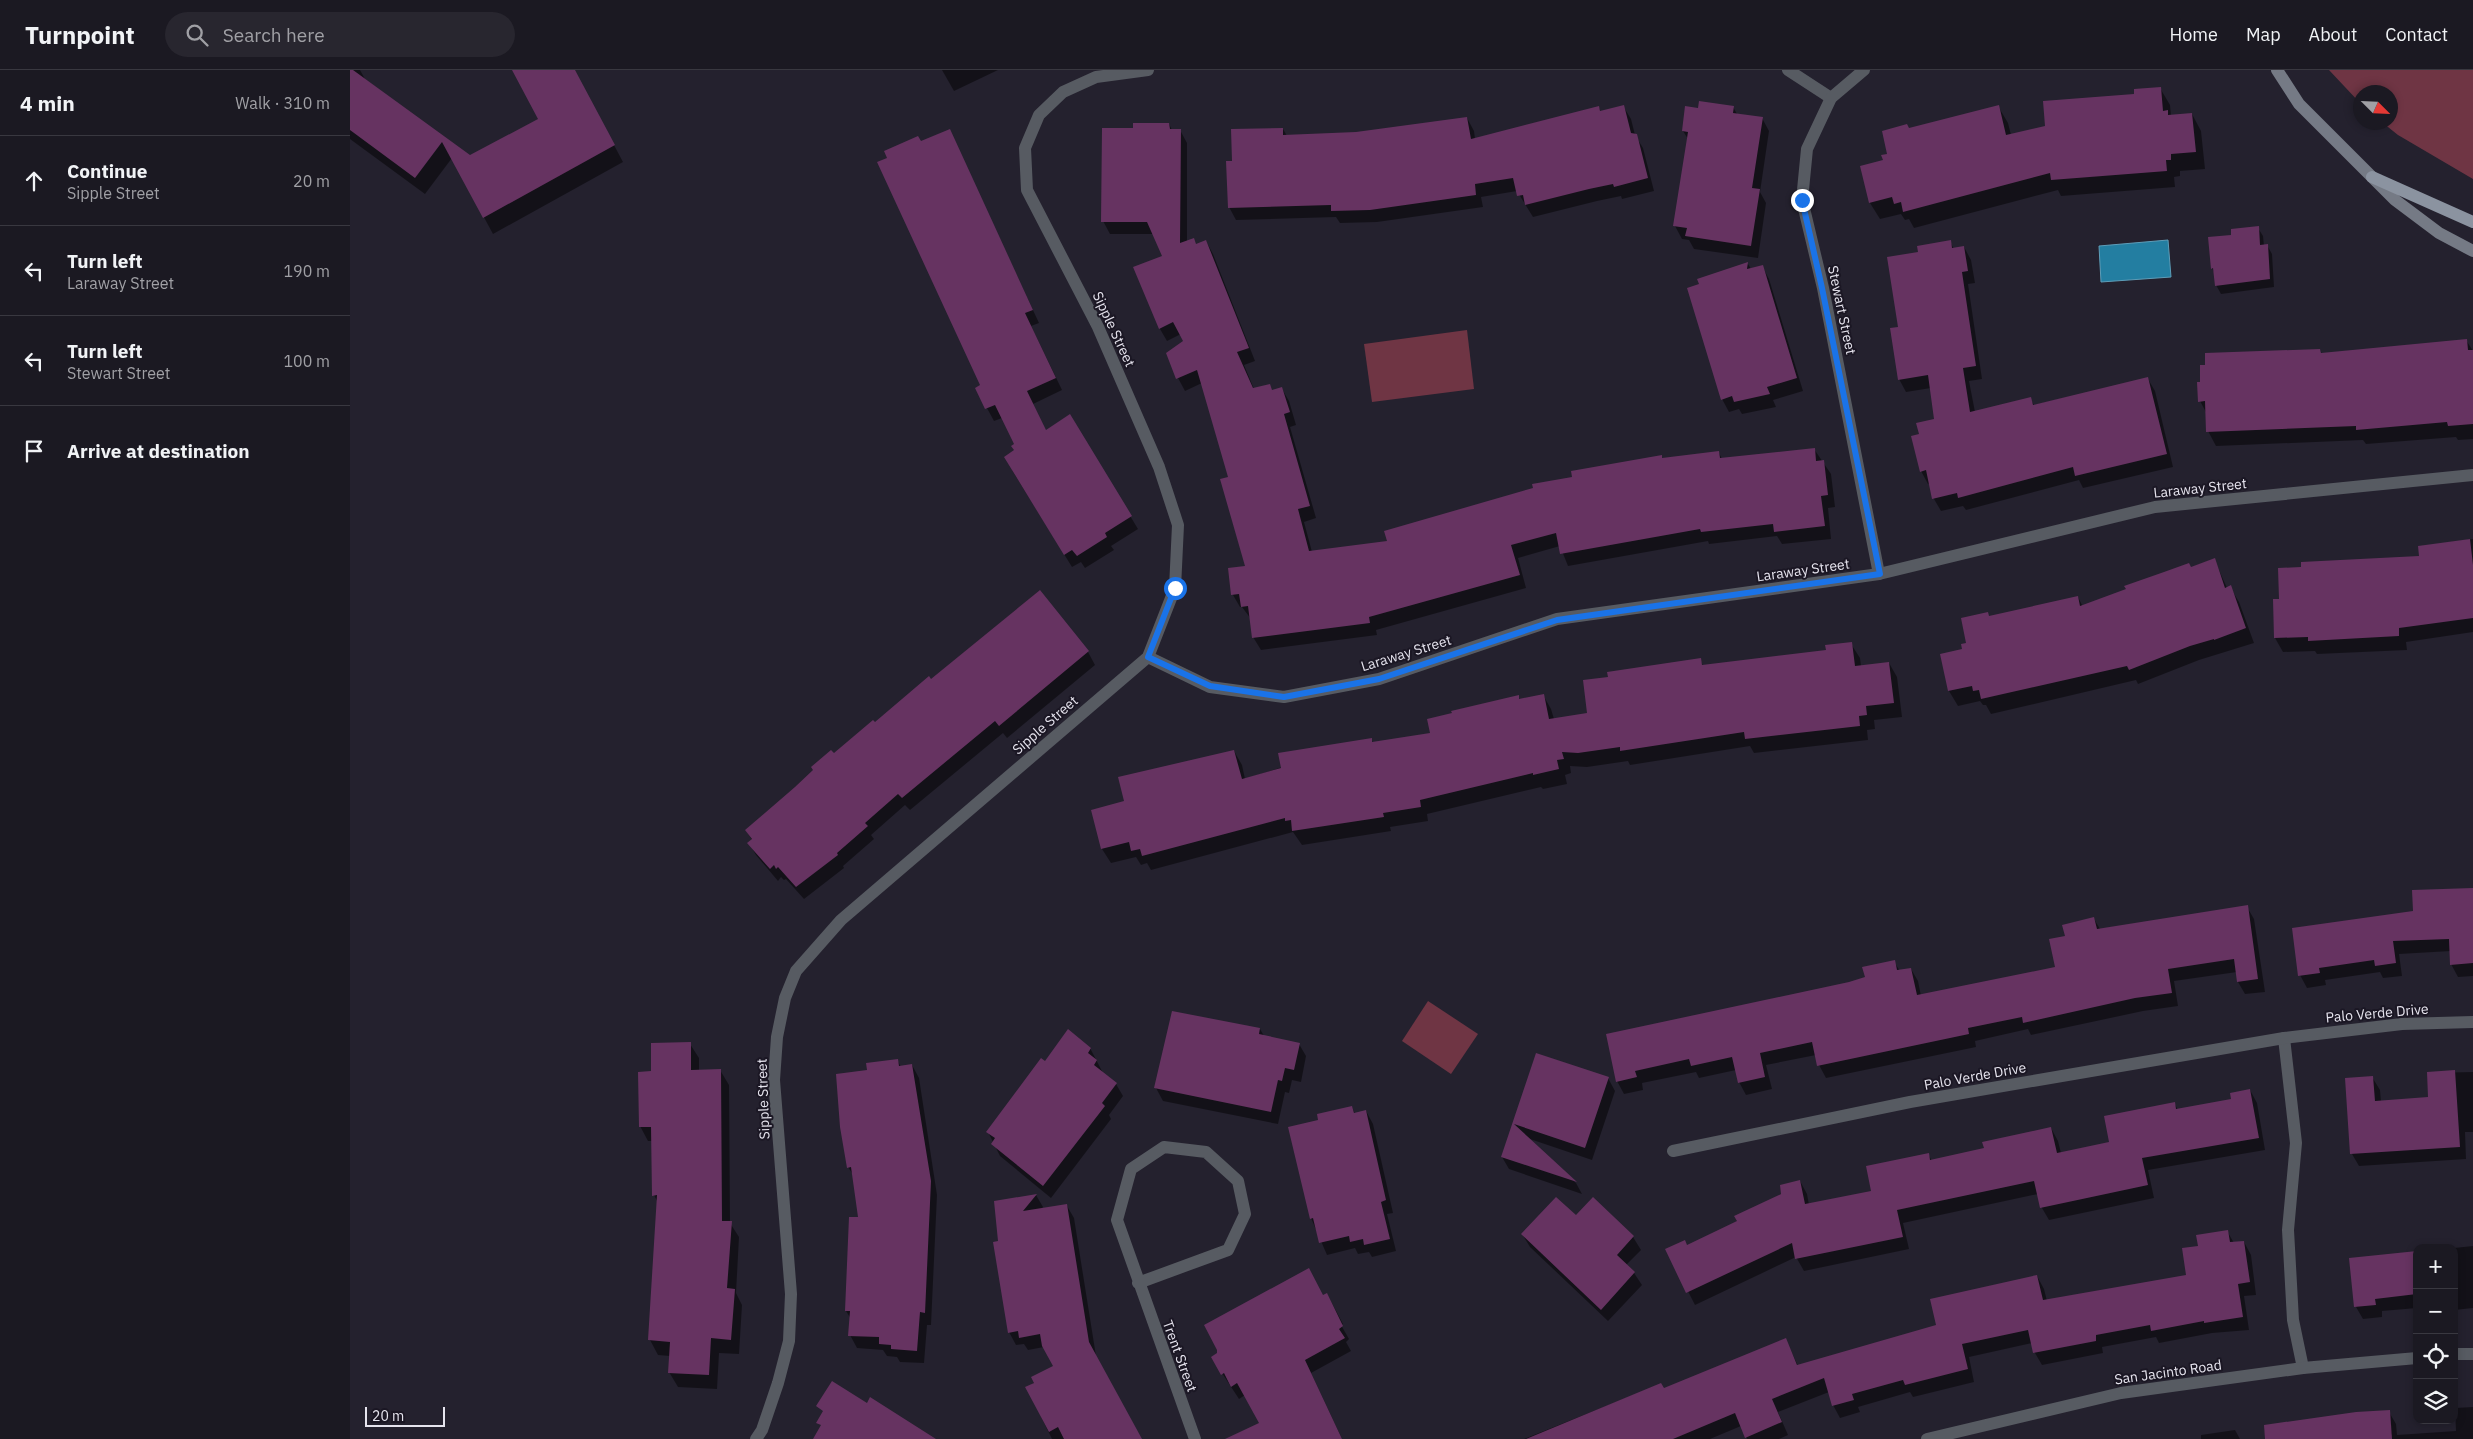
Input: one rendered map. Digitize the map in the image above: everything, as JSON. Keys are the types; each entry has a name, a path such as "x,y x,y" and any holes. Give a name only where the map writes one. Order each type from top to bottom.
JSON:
{"main road":[{"path":"2278,70 2299,104 2395,200 2422,220 2473,251"},
{"path":"2372,177 2473,222"}],"street":[{"name":"Sipple Street","path":"756,1439 762,1430 778,1383 789,1341 791,1294 774,1080 777,1037 785,998 796,971 841,920 1148,657 1175,588 1178,525 1159,467 1098,327 1027,190 1025,148 1039,115 1063,92 1096,77 1148,70"},
{"path":"1788,70 1831,98"},
{"name":"Stewart Street","path":"1864,70 1831,98 1808,149 1802,200 1824,298 1880,574"},
{"name":"Laraway Street","path":"1148,657 1210,686 1284,697 1379,679 1557,620 1880,574 2155,507 2473,475"},
{"name":"Palo Verde Drive","path":"1673,1151 1910,1102 2284,1038 2402,1024 2473,1022"},
{"path":"2284,1038 2296,1143 2288,1230 2293,1320 2303,1368"},
{"name":"Trent Street","path":"1138,1283 1228,1250 1245,1214 1240,1189 1238,1181 1206,1152 1164,1147 1131,1169 1117,1220 1138,1283 1195,1439"},
{"path":"2458,1354 2473,1354"},
{"name":"San Jacinto Road","path":"1927,1439 2121,1393 2303,1368 2413,1358"}],"shaded area":[{"path":"2329,70 2473,70 2473,179 2392,130 2398,130 2398,85 2353,85 2353,96"},
{"path":"1467,330 1474,389 1372,402 1364,344"},
{"path":"1428,1001 1478,1034 1451,1074 1402,1041"}],"water":[{"path":"2168,240 2171,277 2101,282 2099,246"}],"building":[{"path":"350,70 353,70 470,155 538,119 512,70 575,70 615,145 483,218 442,142 415,178 350,130"},
{"path":"2161,87 2163,111 2168,110 2168,115 2192,113 2196,152 2171,154 2171,160 2166,160 2167,171 2051,180 2050,173 1903,212 1901,202 1894,204 1892,197 1869,203 1860,166 1883,160 1881,155 1887,154 1882,131 1907,124 1909,128 1999,105 2006,135 2045,126 2043,101 2134,94 2134,89"},
{"path":"1699,101 1734,106 1733,113 1763,117 1752,188 1760,189 1751,246 1685,236 1687,228 1673,226 1688,132 1682,131 1685,106 1698,108"},
{"path":"1624,105 1631,133 1637,134 1648,178 1614,187 1613,184 1589,189 1525,205 1523,195 1517,196 1513,178 1475,184 1476,195 1370,210 1331,211 1331,205 1228,208 1226,161 1232,161 1231,129 1283,128 1283,135 1356,132 1467,117 1471,139 1599,106 1600,111"},
{"path":"1133,123 1169,123 1170,129 1181,129 1180,243 1194,238 1196,244 1206,240 1249,348 1237,352 1253,388 1270,384 1272,390 1282,387 1290,412 1284,414 1310,506 1298,509 1309,551 1387,541 1384,531 1533,488 1532,484 1572,477 1571,471 1662,455 1662,458 1719,451 1720,458 1815,448 1816,461 1824,460 1828,495 1821,496 1825,526 1774,532 1773,524 1701,532 1700,529 1560,554 1556,533 1511,545 1520,575 1369,617 1370,623 1252,638 1248,606 1241,607 1239,594 1231,595 1228,568 1245,566 1220,479 1228,477 1197,370 1176,379 1166,353 1183,341 1173,322 1159,329 1133,267 1162,256 1147,222 1101,222 1102,128 1133,128"},
{"path":"950,129 1033,310 1025,313 1056,378 1027,391 1046,430 1070,414 1132,516 1105,533 1107,537 1077,556 1072,550 1064,555 1004,457 1014,450 1011,446 1014,444 995,405 985,409 975,388 980,385 877,162 887,158 884,151 918,136 921,141"},
{"path":"2259,226 2260,245 2268,244 2270,279 2215,286 2213,268 2211,269 2208,237 2231,235 2231,229"},
{"path":"1951,240 1952,248 1964,246 1968,271 1962,272 1976,366 1963,368 1970,412 2031,397 2033,405 2148,377 2167,454 2075,476 2073,467 1958,498 1957,493 1932,499 1926,470 1920,472 1911,436 1919,434 1916,423 1934,419 1928,375 1898,380 1890,328 1898,327 1887,257 1918,252 1917,246"},
{"path":"1748,262 1747,269 1763,265 1797,378 1767,387 1770,394 1734,402 1732,396 1721,400 1687,288 1699,284 1697,279"},
{"path":"2467,339 2468,350 2473,350 2473,424 2448,426 2447,422 2356,430 2356,426 2206,432 2205,401 2198,402 2197,382 2200,382 2200,365 2205,365 2205,353 2320,349 2321,353"},
{"path":"2470,539 2473,565 2473,618 2399,628 2399,636 2308,641 2308,637 2274,638 2273,599 2279,599 2278,568 2301,567 2301,562 2419,556 2418,546"},
{"path":"2215,558 2225,588 2231,585 2246,628 2214,640 2190,646 2129,670 2127,666 1981,699 1979,690 1973,691 1972,686 1948,691 1940,654 1962,649 1961,644 1966,643 1961,618 1988,612 1989,616 2078,596 2080,606 2126,589 2124,586 2189,563 2191,567"},
{"path":"1040,590 1089,651 999,726 995,721 902,798 898,794 865,823 868,826 837,853 838,855 796,887 778,867 776,869 774,865 770,869 747,843 752,839 745,830 795,787 813,770 811,767 831,750 834,753 873,720 875,722 929,676 931,679"},
{"path":"1852,642 1855,666 1889,662 1894,703 1866,706 1867,715 1859,716 1860,726 1745,739 1744,732 1620,751 1620,747 1578,753 1562,752 1564,759 1557,760 1559,769 1533,775 1533,773 1420,800 1421,807 1383,813 1384,817 1292,831 1291,820 1285,821 1285,818 1142,856 1140,849 1131,851 1129,842 1101,849 1091,810 1124,801 1118,777 1234,750 1242,779 1281,768 1278,753 1372,738 1372,742 1430,733 1427,719 1452,713 1451,711 1519,695 1519,699 1544,694 1549,719 1587,713 1583,680 1608,677 1607,672 1701,658 1702,665 1826,650 1825,645"},
{"path":"2473,888 2473,963 2450,965 2449,939 2393,941 2396,963 2375,966 2374,960 2319,968 2320,973 2298,976 2292,928 2413,911 2412,890"},
{"path":"2248,905 2258,979 2237,982 2234,959 2168,969 2172,993 2135,998 2023,1023 2022,1017 1968,1028 1969,1034 1817,1066 1812,1042 1760,1053 1765,1077 1738,1083 1732,1057 1691,1066 1689,1059 1635,1071 1637,1077 1616,1082 1606,1034 1849,982 1865,977 1862,967 1895,960 1897,970 1911,968 1917,995 2055,967 2049,939 2065,936 2062,925 2094,917 2097,929"},
{"path":"1172,1011 1260,1028 1259,1034 1300,1043 1294,1070 1285,1068 1282,1081 1278,1080 1271,1112 1154,1088"},
{"path":"1068,1029 1091,1048 1088,1053 1097,1060 1094,1065 1117,1083 1102,1103 1105,1106 1043,1186 991,1144 995,1138 986,1132 1041,1058 1045,1061"},
{"path":"691,1042 691,1070 721,1069 722,1221 732,1221 727,1288 735,1289 731,1340 711,1338 709,1375 668,1373 670,1342 648,1340 657,1195 652,1196 651,1127 639,1127 638,1072 651,1071 651,1043"},
{"path":"1536,1053 1609,1077 1585,1148 1514,1124 1577,1182 1501,1157"},
{"path":"898,1059 899,1066 912,1064 931,1181 925,1313 920,1312 917,1351 891,1349 891,1345 879,1344 879,1337 848,1336 850,1311 845,1311 849,1217 858,1217 851,1167 847,1168 840,1127 836,1074 867,1070 866,1063"},
{"path":"2455,1070 2460,1147 2350,1154 2345,1078 2373,1076 2375,1101 2428,1097 2427,1072"},
{"path":"2250,1089 2259,1138 2142,1158 2148,1185 2040,1208 2034,1181 1897,1210 1903,1237 1795,1259 1792,1243 1686,1293 1665,1249 1685,1240 1687,1245 1737,1221 1734,1216 1781,1194 1780,1185 1800,1180 1805,1204 1871,1191 1866,1166 1929,1153 1930,1160 1984,1148 1982,1142 2051,1127 2057,1153 2109,1142 2104,1116 2175,1102 2176,1109 2231,1099 2230,1093"},
{"path":"1352,1106 1354,1113 1366,1110 1386,1200 1381,1202 1390,1239 1364,1245 1363,1239 1350,1242 1349,1236 1319,1243 1313,1218 1310,1219 1288,1127 1318,1120 1317,1114"},
{"path":"1037,1194 1023,1211 1067,1204 1089,1342 1142,1439 1064,1439 1058,1427 1049,1432 1025,1387 1034,1383 1031,1377 1053,1366 1042,1346 1040,1334 1019,1338 1018,1331 1008,1333 993,1242 998,1241 994,1201"},
{"path":"1556,1197 1576,1215 1593,1197 1634,1236 1617,1255 1635,1272 1601,1310 1521,1234"},
{"path":"2228,1230 2230,1242 2244,1241 2250,1282 2238,1284 2243,1317 2204,1323 2204,1321 2151,1331 2150,1325 2096,1335 2096,1341 2033,1353 2028,1330 1962,1344 1968,1369 1905,1385 1903,1380 1852,1394 1854,1400 1832,1406 1824,1378 1772,1399 1782,1422 1745,1438 1735,1413 1673,1439 1526,1439 1661,1383 1664,1388 1786,1338 1797,1365 1936,1325 1930,1299 2037,1275 2043,1300 2186,1275 2182,1248 2198,1246 2196,1235"},
{"path":"2413,1251 2413,1294 2375,1299 2376,1305 2354,1307 2349,1258"},
{"path":"1309,1268 1323,1295 1327,1293 1343,1326 1339,1329 1345,1338 1305,1360 1342,1439 1225,1439 1259,1423 1237,1383 1231,1387 1224,1373 1221,1375 1211,1357 1217,1353 1217,1350 1204,1325"},
{"path":"832,1381 867,1403 870,1397 936,1439 813,1439 821,1425 816,1423 823,1411 816,1406"},
{"path":"2390,1410 2392,1439 2265,1439 2264,1425 2356,1412"}],"route":[{"path":"1175,588 1148,657 1210,686 1284,697 1379,679 1557,620 1880,574 1822,288 1802,200"}]}
